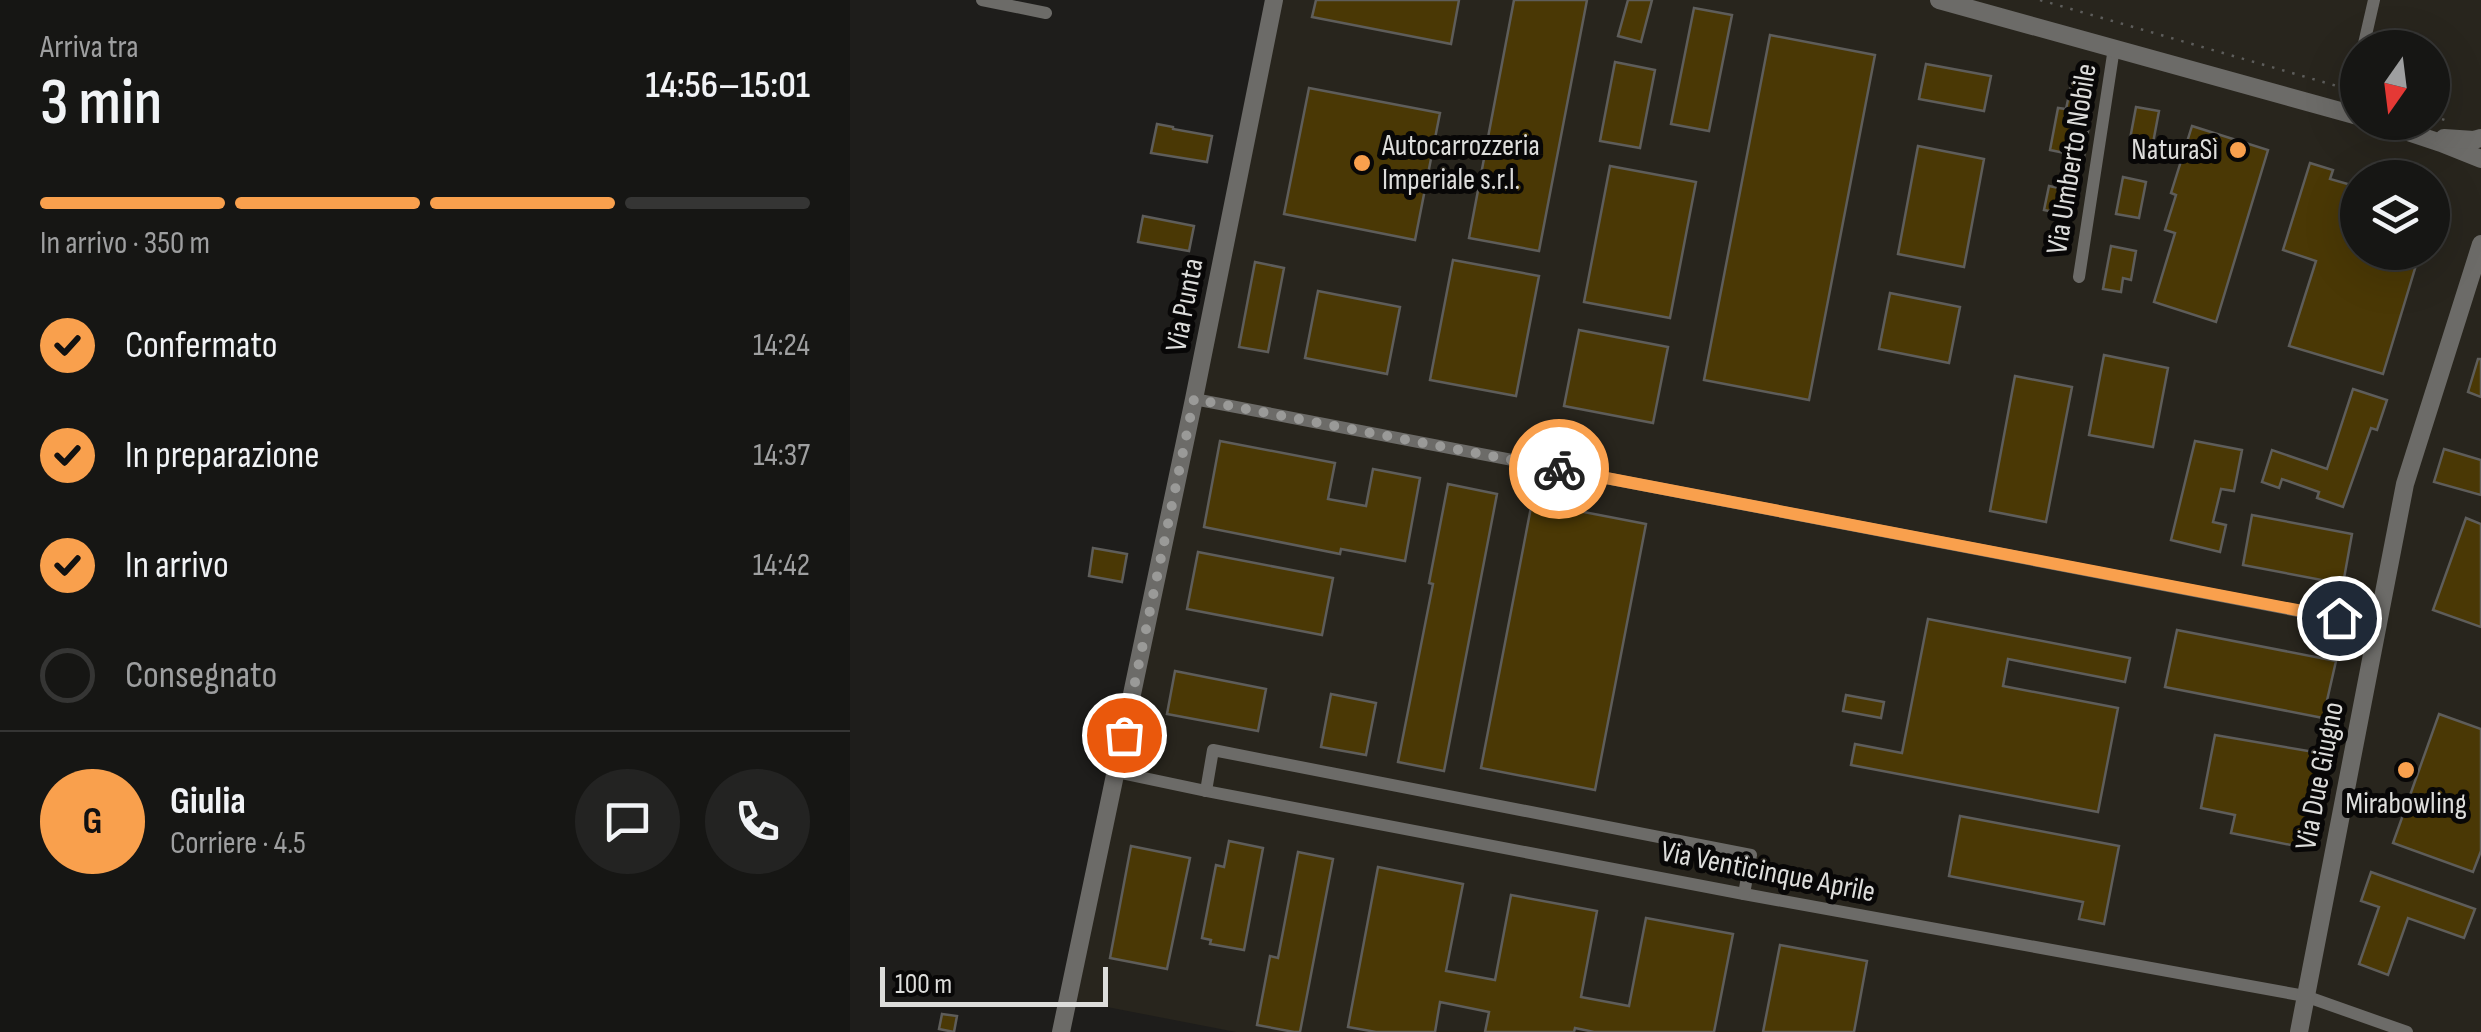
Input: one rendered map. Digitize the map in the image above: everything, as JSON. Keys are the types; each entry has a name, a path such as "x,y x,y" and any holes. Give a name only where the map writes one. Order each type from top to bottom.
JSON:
{"street":[{"path":"982,0 1046,13"},
{"name":"Via Punta","path":"1061,1032 1274,0"},
{"path":"1939,0 2340,111"},
{"path":"2367,30 2374,0"},
{"name":"Via Umberto Nobile","path":"2079,277 2114,48"},
{"path":"2450,138 2481,138"},
{"path":"2429,140 2481,159"},
{"name":"Via Due Giugno","path":"2299,1032 2405,484 2481,244"},
{"path":"1194,399 2377,626"},
{"path":"1206,791 1213,750 1751,855 1744,894"},
{"name":"Via Venticinque Aprile","path":"1116,772 1744,894 2306,996 2407,1032"}],"path":[{"path":"2040,0 2340,88"}],"shaded area":[{"path":"1276,0 2481,0 2481,1032 1236,1032 1071,1000"}],"building":[{"path":"1316,0 1459,0 1451,44 1312,17"},
{"path":"1514,0 1587,0 1539,251 1469,238"},
{"path":"1628,0 1652,0 1641,42 1618,36"},
{"path":"1694,8 1732,15 1709,131 1671,124"},
{"path":"1770,35 1875,55 1809,400 1704,380"},
{"path":"1615,62 1655,70 1640,148 1600,141"},
{"path":"1926,64 1991,76 1984,111 1919,99"},
{"path":"2072,81 2095,86 2084,157 2050,150 2058,108 2066,109"},
{"name":"Autocarrozzeria Imperiale s.r.l.","path":"1309,88 1440,113 1415,240 1284,214"},
{"path":"2136,107 2159,111 2153,143 2130,139"},
{"path":"1157,124 1212,136 1207,162 1151,153"},
{"path":"2192,126 2268,150 2216,322 2154,302 2175,233 2165,230 2176,195 2171,193"},
{"path":"1918,146 1984,159 1964,267 1898,254"},
{"path":"2310,163 2333,170 2330,179 2340,182 2340,270 2415,270 2383,374 2289,346 2316,261 2283,250"},
{"path":"1610,166 1696,182 1670,318 1584,302"},
{"path":"2123,177 2146,182 2139,218 2116,214"},
{"path":"2049,186 2079,192 2074,216 2044,210"},
{"path":"1143,216 1194,226 1189,251 1138,242"},
{"path":"2111,246 2136,251 2131,280 2123,278 2121,292 2103,289"},
{"path":"1453,260 1539,276 1516,396 1430,380"},
{"path":"1255,262 1284,268 1268,352 1239,347"},
{"path":"1318,291 1400,307 1387,374 1305,358"},
{"path":"1890,293 1960,307 1949,363 1879,349"},
{"path":"1579,330 1668,347 1653,423 1564,406"},
{"path":"2104,355 2168,368 2153,447 2089,435"},
{"path":"2481,359 2481,397 2468,392"},
{"path":"2015,376 2072,387 2046,522 1990,511"},
{"path":"2353,389 2387,400 2377,430 2371,428 2343,507 2317,498 2319,492 2282,479 2279,488 2262,482 2272,450 2327,469"},
{"path":"1220,441 1335,463 1328,499 1366,506 1373,469 1420,478 1405,561 1341,549 1340,554 1204,527"},
{"path":"2195,441 2242,450 2234,491 2221,489 2213,522 2226,525 2220,552 2171,540"},
{"path":"2444,449 2481,460 2481,495 2434,482"},
{"path":"1448,484 1497,494 1444,771 1398,762"},
{"path":"1532,502 1646,524 1595,790 1481,768"},
{"path":"2252,515 2352,534 2343,584 2243,565"},
{"path":"2466,518 2481,524 2481,627 2433,610"},
{"path":"1093,548 1127,554 1122,582 1089,576"},
{"path":"1198,552 1333,578 1322,635 1187,609"},
{"path":"1928,619 2130,658 2125,682 2008,659 2003,686 2118,708 2098,812 1851,765 1855,744 1902,753"},
{"path":"2177,630 2336,661 2323,718 2165,687"},
{"path":"1175,671 1266,689 1258,731 1167,714"},
{"path":"1331,694 1376,703 1366,755 1321,747"},
{"path":"1846,695 1884,702 1881,718 1843,711"},
{"path":"2439,714 2481,729 2481,851 2473,872 2393,843"},
{"path":"2215,735 2320,753 2301,847 2231,833 2235,815 2201,808"},
{"path":"1960,816 2119,846 2104,924 2079,919 2083,902 1949,876"},
{"path":"1229,841 1263,848 1244,950 1210,944 1211,940 1202,938 1216,865 1224,867"},
{"path":"1131,846 1190,858 1167,969 1110,958"},
{"path":"1298,852 1333,859 1300,1032 1294,1032 1257,1025 1270,956 1278,958"},
{"path":"1378,867 1463,884 1446,971 1495,980 1511,895 1597,911 1581,997 1629,1006 1646,918 1733,934 1714,1032 1594,1032 1575,1028 1574,1032 1485,1032 1489,1012 1440,1002 1435,1032 1376,1032 1348,1027"},
{"path":"2371,872 2475,909 2464,938 2408,918 2388,975 2359,964 2379,907 2361,901"},
{"path":"1780,945 1867,961 1854,1032 1763,1032"},
{"path":"942,1014 957,1016 954,1032 939,1029"}],"way so far":[{"path":"1124,735 1194,399 1559,469"}],"place":[{"name":"NaturaSì","path":"2238,150"},
{"name":"Autocarrozzeria Imperiale s.r.l.","path":"1362,163"},
{"name":"Mirabowling","path":"2406,770"}],"route":[{"path":"1559,469 2339,618"}]}
